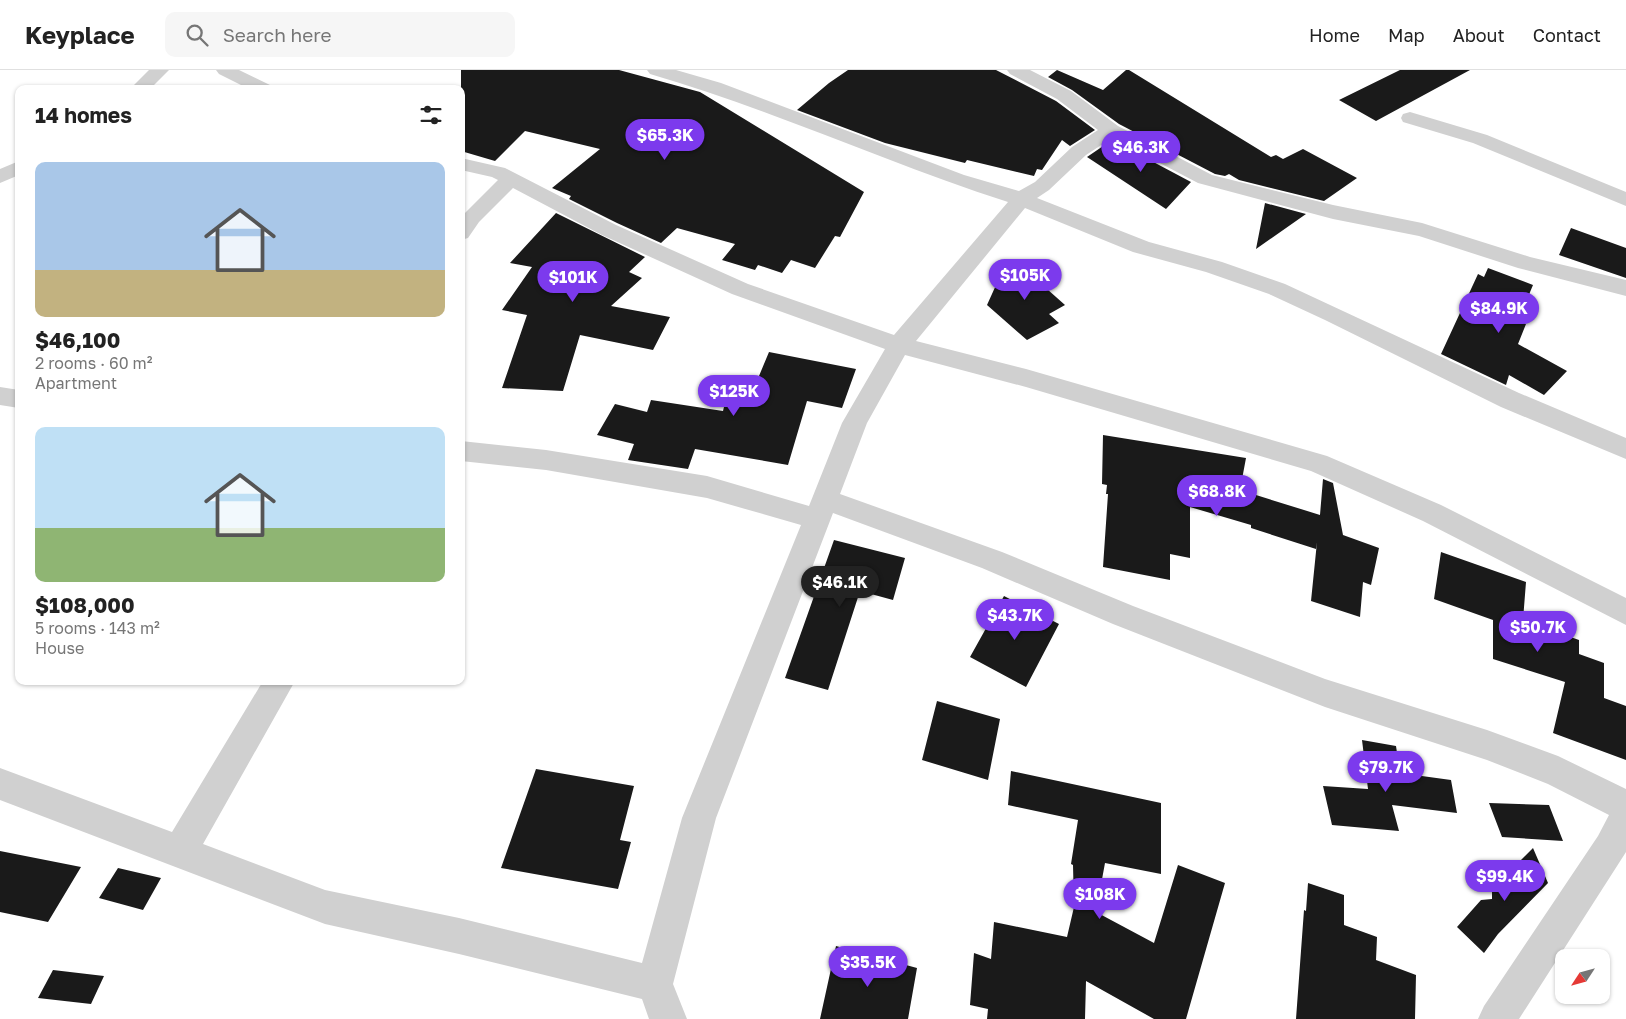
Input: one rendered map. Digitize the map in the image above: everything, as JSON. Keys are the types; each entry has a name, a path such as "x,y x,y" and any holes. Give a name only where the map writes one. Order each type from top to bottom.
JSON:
{"street":[{"path":"143,85 160,70"},
{"path":"226,70 256,85"},
{"path":"656,70 715,87 947,175 1021,199 1141,247 1214,267 1277,289 1333,314 1510,400 1626,449"},
{"path":"1016,70 1064,95 1111,130 1206,179 1333,212 1422,230 1526,263 1626,288"},
{"path":"1410,118 1480,139 1626,200"},
{"path":"668,1019 655,984 699,818 855,423 899,345 1021,199 1042,186 1079,151 1111,130"},
{"path":"465,165 498,172 609,230 740,289 899,345 1026,378 1318,463 1432,514 1626,612"},
{"path":"0,177 15,169"},
{"path":"465,227 472,217 511,179"},
{"path":"0,396 15,398"},
{"path":"465,452 546,460 707,487 821,509 992,560 1124,615 1325,693 1486,745 1558,772 1626,806"},
{"path":"179,852 278,685"},
{"path":"0,784 325,907 459,936 655,984"},
{"path":"1497,1019 1610,848 1626,817"}],"building":[{"path":"461,70 619,70 700,92 864,192 840,237 835,236 815,268 791,260 782,273 758,265 755,270 722,260 735,244 677,228 661,243 569,199 571,196 552,188 600,149 525,131 495,161 465,152 465,85 461,85"},
{"path":"848,70 996,70 1056,101 1095,130 1070,146 1062,140 1042,170 1037,169 1034,176 967,160 965,163 885,143 797,110"},
{"path":"1057,70 1103,90 1126,70 1129,70 1271,157 1276,155 1283,159 1303,149 1357,178 1324,201 1239,180 1229,174 1225,176 1215,174 1119,124 1072,90 1048,77"},
{"path":"1400,70 1470,70 1376,121 1339,100"},
{"path":"1112,140 1191,182 1166,209 1087,157"},
{"path":"1265,203 1306,214 1256,249"},
{"path":"556,213 645,257 629,272 642,278 611,306 670,317 653,350 580,335 563,391 502,388 527,315 502,310 532,267 510,263"},
{"path":"1571,228 1626,248 1626,278 1559,255"},
{"path":"1006,263 1053,276 1047,289 1065,305 1049,314 1059,323 1027,340 987,305"},
{"path":"1488,268 1533,285 1518,321 1526,324 1518,344 1567,371 1544,395 1509,375 1506,385 1441,354 1478,274 1484,277"},
{"path":"769,352 856,369 842,408 807,401 788,465 695,449 688,469 628,460 634,444 597,435 615,404 647,412 651,400 723,411 725,403 746,407"},
{"path":"1103,435 1246,458 1240,490 1320,515 1323,479 1333,483 1343,535 1379,548 1371,585 1363,582 1360,617 1311,601 1317,542 1316,549 1251,528 1251,525 1190,507 1190,558 1170,554 1170,580 1103,567 1108,494 1106,494 1107,485 1102,484"},
{"path":"834,540 905,558 893,600 860,591 828,690 785,678"},
{"path":"1441,552 1526,582 1523,620 1579,640 1579,654 1604,663 1604,698 1626,706 1626,760 1553,733 1565,682 1493,659 1493,620 1434,599"},
{"path":"1004,596 1059,624 1026,687 970,657"},
{"path":"937,701 1000,719 988,780 922,760"},
{"path":"1362,740 1396,746 1400,773 1451,780 1457,813 1392,805 1399,831 1332,825 1323,786 1368,789"},
{"path":"536,769 634,786 620,840 631,842 618,889 501,868"},
{"path":"1011,771 1161,803 1161,874 1105,863 1096,912 1154,943 1178,865 1225,883 1186,1019 1154,1019 1086,981 1085,1019 987,1019 988,1009 970,1005 974,953 991,959 994,922 1067,937 1074,907 1073,865 1071,864 1078,820 1008,805"},
{"path":"1489,803 1549,805 1563,841 1502,837"},
{"path":"1533,848 1548,883 1498,934 1484,953 1457,927 1481,900 1492,899 1492,889"},
{"path":"0,851 81,867 48,922 0,912"},
{"path":"118,868 161,878 143,910 99,898"},
{"path":"1308,883 1344,895 1344,925 1377,937 1376,960 1416,975 1415,1019 1296,1019 1304,910 1306,911"},
{"path":"836,946 917,968 908,1019 820,1019"},
{"path":"53,970 104,976 91,1004 38,998"}]}
